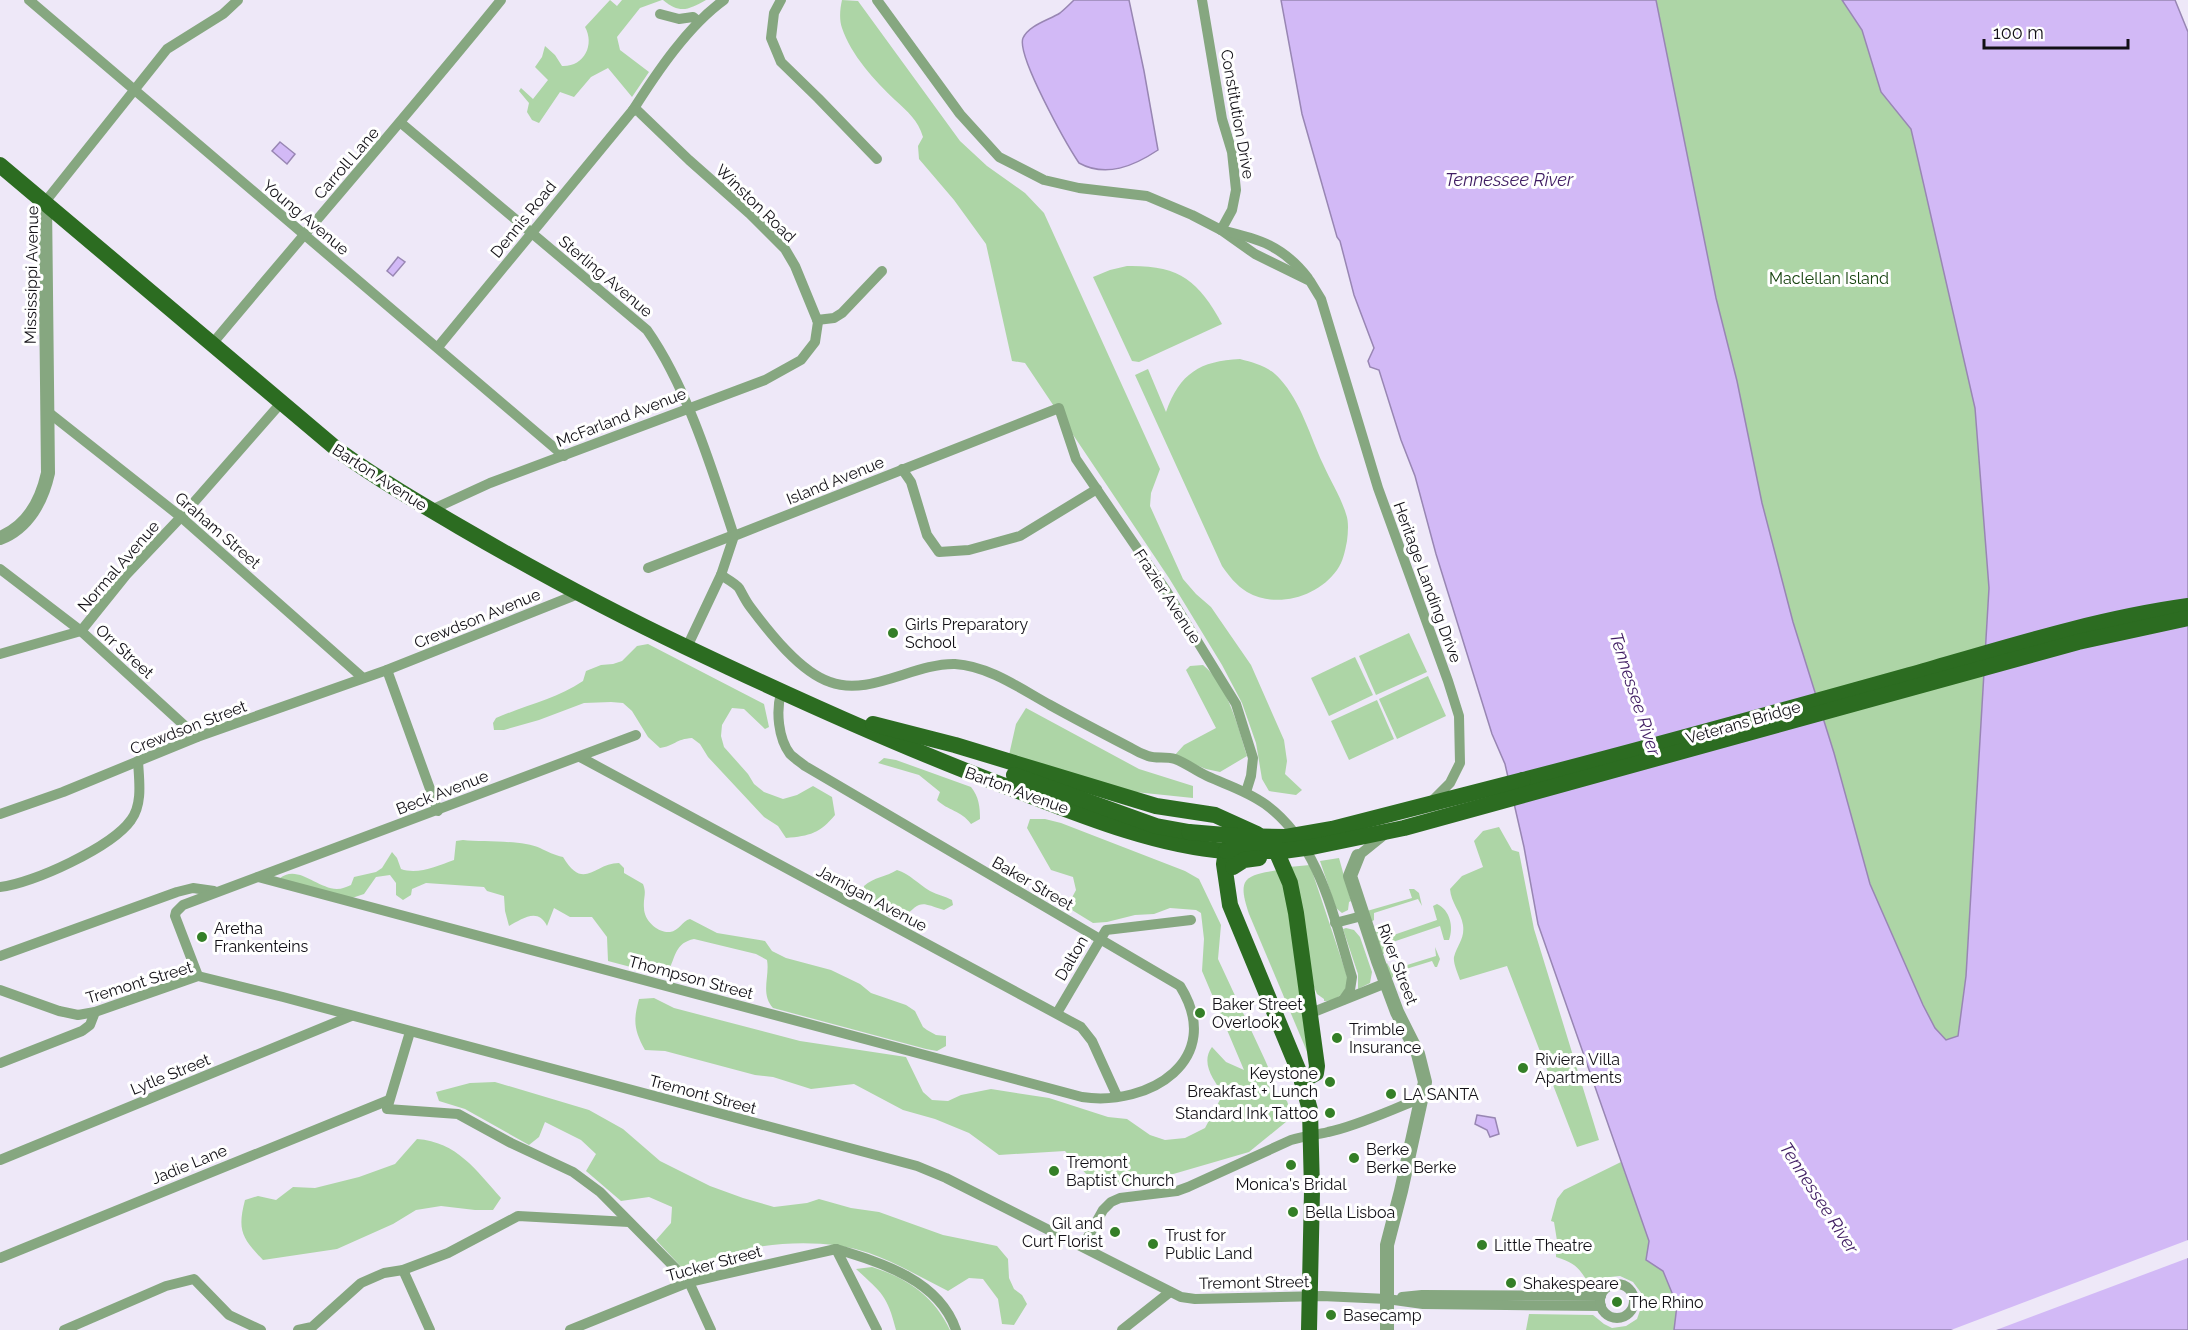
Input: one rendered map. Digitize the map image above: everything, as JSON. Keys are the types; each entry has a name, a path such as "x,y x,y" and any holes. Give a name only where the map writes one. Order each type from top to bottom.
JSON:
{"main road":[{"name":"Barton Avenue","path":"0,165 339,451 372,475 578,594 781,693 929,758 1156,839 1206,850 1226,851"},
{"name":"Veterans Bridge","path":"1189,832 1286,837 1332,829 1683,739 2036,639 2110,621 2188,606"},
{"name":"Veterans Bridge","path":"1226,851 1283,851 1404,828 2078,642 2188,618"},
{"name":"Barton Avenue","path":"814,707 868,723 1156,826 1189,832"},
{"path":"868,723 955,745 1156,806 1215,815 1257,834 1276,853 1290,884 1296,913 1317,1066 1316,1073 1302,1081"},
{"path":"1230,905 1229,881 1233,867 1244,860 1333,849 1380,837 1404,828"},
{"path":"1237,836 1226,851 1224,864 1230,905 1302,1081 1310,1110 1309,1330"}],"street":[{"name":"Young Avenue","path":"29,0 564,456"},
{"name":"Mississippi Avenue","path":"0,538 18,527 38,505 45,489 48,473 45,202 167,49 223,14 238,0"},
{"name":"Carroll Lane","path":"212,344 401,123 501,0"},
{"name":"Dennis Road","path":"438,347 633,110 646,89 698,21 724,0"},
{"path":"781,0 774,14 771,38 781,62 877,159"},
{"name":"Heritage Landing Drive","path":"877,0 960,114 999,157 1044,180 1079,188 1147,196 1192,215 1221,230 1255,254 1310,281 1321,299 1378,488 1448,681 1459,716 1461,742 1460,763 1450,783 1426,808 1389,831 1358,856"},
{"name":"Constitution Drive","path":"1202,0 1222,119 1232,152 1236,190 1232,210 1221,230"},
{"path":"660,14 679,19 693,17 698,21"},
{"name":"Winston Road","path":"633,110 638,111 785,249 817,320 815,342"},
{"name":"Sterling Avenue","path":"401,123 647,330 663,352 688,407 734,536"},
{"path":"817,320 834,318 842,313 882,271"},
{"name":"McFarland Avenue","path":"431,510 490,483 765,380 801,360 815,342"},
{"name":"Normal Avenue","path":"0,654 81,631 126,575 182,517 281,403"},
{"name":"Island Avenue","path":"648,568 1059,408"},
{"name":"Frazier Avenue","path":"1059,408 1077,459 1167,592 1236,704 1253,758 1246,792"},
{"name":"Graham Street","path":"48,412 182,517 363,678"},
{"path":"902,469 911,482 927,535 939,552 969,550 1020,536 1097,489"},
{"path":"687,648 721,575 734,536"},
{"name":"Orr Street","path":"0,568 81,631 197,737"},
{"path":"721,575 738,586 746,602 776,641 812,672 828,682 841,685 864,685 937,665 956,664 980,670 1004,680 1149,757 1174,759 1246,792 1282,818 1298,835 1310,855 1352,977 1350,990 1343,1000"},
{"name":"Crewdson Avenue","path":"387,670 578,594"},
{"path":"387,670 438,811"},
{"name":"Crewdson Street","path":"0,814 63,792 197,737 387,670"},
{"name":"Baker Street","path":"781,693 777,707 780,728 790,753 805,766 1180,986 1193,1012 1195,1034 1187,1058 1173,1075 1157,1085 1117,1096"},
{"name":"Beck Avenue","path":"258,878 636,735"},
{"name":"Jarnigan Avenue","path":"580,757 1057,1013 1086,1032 1103,1062 1117,1096"},
{"path":"0,888 57,869 109,840 132,820 140,794 138,761"},
{"name":"River Street","path":"1358,856 1350,876 1386,983 1423,1069 1425,1082 1387,1245 1387,1330"},
{"path":"198,976 177,922 176,912 189,902 258,878"},
{"name":"Thompson Street","path":"258,878 1082,1097 1096,1099 1117,1096"},
{"path":"0,956 177,892 193,888 217,891"},
{"path":"1335,923 1362,916"},
{"name":"Dalton","path":"1057,1013 1106,930 1191,920"},
{"name":"Tremont Street","path":"0,990 59,1011 78,1015 95,1012 198,976 917,1166 1083,1246 1181,1297 1195,1299 1309,1296 1387,1299 1422,1295 1601,1301"},
{"path":"1311,1013 1386,983"},
{"path":"0,1063 82,1031 90,1025 95,1012"},
{"name":"Lytle Street","path":"0,1160 351,1016"},
{"path":"410,1032 387,1109 458,1114 511,1143 573,1172 600,1192 689,1282 711,1330"},
{"path":"1083,1246 1103,1210 1120,1198 1177,1191 1288,1142 1311,1134 1327,1133 1422,1098"},
{"name":"Jadie Lane","path":"0,1258 389,1100"},
{"path":"298,1330 312,1327 361,1283 384,1273 403,1269 448,1253 518,1216 629,1222"},
{"path":"836,1249 877,1330"},
{"path":"836,1249 876,1261 912,1278 934,1296 952,1318 956,1330"},
{"name":"Tucker Street","path":"570,1330 689,1282 836,1249"},
{"path":"403,1269 430,1330"},
{"path":"64,1330 166,1286 194,1279 229,1315 261,1330"},
{"path":"1122,1330 1170,1292"}],"green space":[{"path":"610,0 617,6 622,0 662,0 640,8 617,37 620,50 649,72 632,97 608,68 591,77 574,97 560,92 539,123 532,120 527,112 529,103 519,91 521,88 533,99 548,80 535,67 542,57 545,46 562,66 582,59 586,54 589,41 585,27"},
{"path":"663,0 706,0 694,6 679,9"},
{"path":"842,0 858,1 960,141 987,166 1025,193 1044,213 1160,469 1151,493 1150,506 1183,579 1211,607 1251,665 1284,740 1287,761 1285,774 1302,790 1296,795 1269,791 1262,779 1256,743 1242,703 1222,665 1169,578 1025,363 1012,361 986,244 954,200 919,159 918,146 923,137 915,121 872,76 851,48 841,25"},
{"name":"Maclellan Island","path":"1656,0 1842,0 1862,30 1881,92 1911,129 1975,408 1989,588 1966,976 1958,1036 1946,1040 1935,1028 1923,1005 1870,884 1834,753 1793,622 1762,503 1737,381 1716,298"},
{"path":"1127,266 1160,268 1185,278 1204,296 1222,324 1139,362 1132,361 1093,277"},
{"path":"1240,359 1267,368 1276,375 1294,398 1347,517 1347,541 1339,567 1319,587 1296,598 1271,600 1258,597 1239,586 1222,566 1135,375 1148,369 1166,412 1178,388 1193,372 1203,366"},
{"path":"1409,633 1427,672 1376,695 1359,656"},
{"path":"648,644 764,704 769,727 765,729 744,709 732,708 722,725 721,736 724,747 754,784 764,792 783,799 797,795 813,786 832,797 835,815 830,821 814,832 786,838 778,826 764,817 708,757 700,744 692,738 660,748 648,737 632,711 623,703 584,703 539,720 504,730 494,730 493,723 496,718 562,693 583,681 586,671 622,661 637,646"},
{"path":"1355,657 1373,695 1329,716 1311,678"},
{"path":"1203,665 1212,673 1226,695 1247,756 1220,772 1174,756 1184,745 1216,728 1186,670 1190,666"},
{"path":"1428,676 1446,716 1397,739 1379,699"},
{"path":"1377,700 1394,739 1349,760 1331,721"},
{"path":"1026,708 1139,769 1193,786 1193,798 1135,792 1009,755 1016,724"},
{"path":"884,758 896,760 971,787 978,802 980,819 971,824 963,816 937,800 940,792 919,775 878,763"},
{"path":"1030,819 1045,819 1061,823 1185,871 1199,879 1221,925 1218,959 1271,1074 1269,1087 1287,1101 1292,1117 1249,1152 1163,1177 1108,1186 1088,1176 1065,1151 999,1155 969,1133 935,1119 903,1110 854,1084 811,1089 773,1077 755,1075 665,1051 645,1050 637,1031 636,1013 639,999 654,998 674,1008 800,1041 906,1057 923,1092 932,1100 948,1101 961,1095 991,1089 1049,1098 1108,1117 1127,1119 1150,1135 1165,1140 1185,1138 1205,1128 1223,1094 1212,1077 1208,1065 1207,1059 1212,1047 1226,1062 1244,1070 1202,971 1204,939 1201,913 1196,910 1170,908 1154,914 1093,923 1067,907 1076,890 1073,877 1051,870 1027,828"},
{"path":"1499,827 1512,850 1519,852 1534,929 1599,1140 1577,1147 1507,966 1460,980 1455,965 1454,957 1462,938 1463,925 1450,889 1462,876 1483,867 1474,841 1483,831"},
{"path":"456,841 533,845 563,857 577,873 583,874 619,863 624,868 624,873 643,884 646,917 656,928 670,932 690,919 717,933 765,941 772,951 786,958 831,970 860,984 871,993 906,1005 915,1011 923,1027 936,1035 946,1036 946,1046 937,1051 926,1049 773,1008 766,991 767,960 756,954 694,939 680,947 668,972 661,975 608,961 607,937 592,917 570,917 554,908 547,926 539,917 530,916 509,926 504,896 487,891 484,887 426,883 412,889 411,895 403,900 396,895 396,883 390,875 376,877 364,894 352,898 279,879 286,875 300,875 329,888 341,889 351,885 354,877 376,872 382,868 392,852 401,869 414,871 428,869 454,860"},
{"path":"1339,858 1351,901 1348,910 1342,913 1336,908 1320,861"},
{"path":"1310,865 1348,979 1343,992 1337,998 1329,1001 1324,1001 1314,987 1289,867"},
{"path":"897,870 930,891 952,900 953,905 944,910 921,904 913,908 902,919 893,918 869,907 864,895 864,886"},
{"path":"1278,870 1285,887 1308,1054 1245,902 1246,881 1257,874"},
{"path":"1409,889 1414,889 1419,893 1422,906 1418,899 1374,913 1374,920 1371,922 1367,911 1412,898"},
{"path":"1437,904 1445,910 1450,919 1449,940 1444,940 1440,926 1384,945 1385,953 1381,955 1376,932 1382,939 1437,920 1433,906"},
{"path":"1343,929 1354,930 1360,937 1372,972 1370,983 1358,989 1358,974"},
{"path":"1435,947 1440,959 1437,967 1432,961 1393,973 1390,979 1385,965 1387,963 1391,970 1436,956"},
{"path":"495,1082 589,1110 623,1129 660,1161 710,1186 743,1198 774,1207 807,1203 819,1199 851,1208 879,1212 943,1235 997,1246 1008,1259 1009,1278 1014,1289 1022,1295 1027,1304 1014,1325 1002,1324 998,1299 983,1279 969,1278 948,1291 869,1253 823,1244 773,1245 742,1250 687,1273 656,1240 671,1223 672,1207 649,1197 621,1201 586,1171 596,1154 581,1140 545,1122 539,1137 529,1145 465,1109 439,1101 436,1092 470,1083"},
{"path":"417,1139 443,1146 465,1159 501,1198 493,1210 441,1206 416,1210 393,1224 337,1249 263,1260 246,1240 241,1219 245,1200 258,1196 276,1200 293,1187 315,1188 359,1177 395,1164"},
{"path":"1621,1162 1649,1241 1646,1260 1663,1271 1677,1305 1674,1330 1526,1330 1529,1314 1593,1315 1612,1328 1626,1326 1637,1319 1643,1302 1642,1294 1633,1282 1620,1276 1610,1277 1593,1288 1575,1266 1556,1257 1559,1253 1554,1222 1551,1221 1557,1199 1564,1190"},
{"path":"872,1267 908,1283 928,1298 950,1330 896,1330 890,1309 882,1295 856,1269"}],"water":[{"path":"1074,0 1129,0 1158,150 1130,165 1099,170 1079,163 1044,100 1027,62 1023,48 1023,38 1026,33 1060,13"},
{"name":"Tennessee River","path":"1281,0 1656,0 1716,298 1737,381 1762,503 1793,622 1834,753 1870,884 1923,1005 1935,1028 1946,1040 1958,1036 1966,976 1989,588 1975,408 1911,129 1881,92 1862,30 1842,0 2175,0 2188,32 2188,1330 1674,1330 1677,1305 1663,1271 1646,1260 1649,1241 1538,924 1524,847 1505,764 1492,734 1436,554 1415,476 1379,370 1370,367 1368,361 1374,348 1354,295 1302,114"},
{"path":"280,142 295,154 287,164 272,151"},
{"path":"398,257 405,262 393,276 387,271"},
{"path":"1477,1115 1495,1118 1499,1134 1490,1137 1487,1130 1475,1124"}],"pier":[{"path":"2188,1240 2188,1258 1996,1330 1951,1330"}],"place":[{"name":"Girls Preparatory School","path":"893,633"},
{"name":"Aretha Frankenteins","path":"202,937"},
{"name":"Baker Street Overlook","path":"1200,1013"},
{"name":"Trimble Insurance","path":"1337,1038"},
{"name":"Riviera Villa Apartments","path":"1523,1068"},
{"name":"Keystone Breakfast + Lunch","path":"1330,1082"},
{"name":"LA SANTA","path":"1391,1094"},
{"name":"Standard Ink Tattoo","path":"1330,1113"},
{"name":"Berke Berke Berke","path":"1354,1158"},
{"name":"Monica's Bridal","path":"1291,1165"},
{"name":"Tremont Baptist Church","path":"1054,1171"},
{"name":"Bella Lisboa","path":"1293,1212"},
{"name":"Gil and Curt Florist","path":"1115,1232"},
{"name":"Trust for Public Land","path":"1153,1244"},
{"name":"Little Theatre","path":"1482,1245"},
{"name":"Shakespeare","path":"1511,1283"},
{"name":"The Rhino","path":"1617,1302"},
{"name":"Basecamp","path":"1331,1315"}]}
